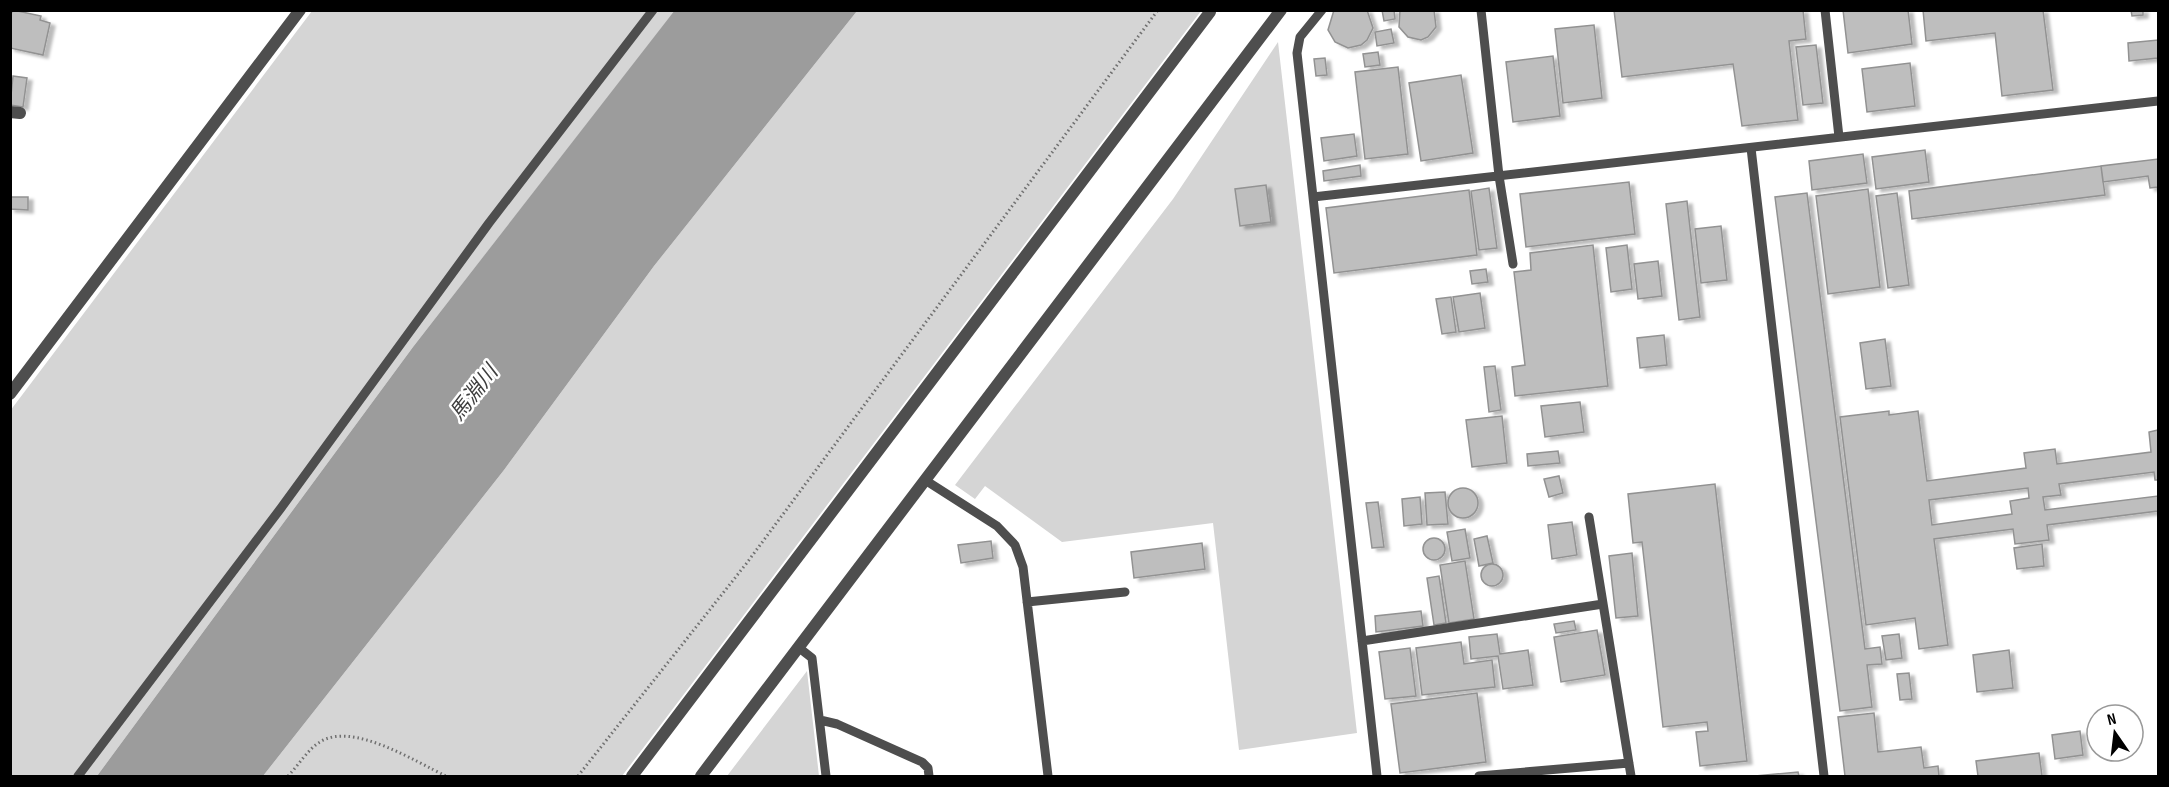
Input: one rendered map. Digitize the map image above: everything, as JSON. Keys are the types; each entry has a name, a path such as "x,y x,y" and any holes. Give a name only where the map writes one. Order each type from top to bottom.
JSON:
{"street":[{"path":"10,394 300,10"},
{"path":"700,777 1281,10"},
{"path":"632,777 1210,12"}],"lane":[{"path":"78,777 281,508 489,223 653,10"},
{"path":"1322,10 1300,37 1297,53 1377,777"},
{"path":"1481,10 1499,176 1513,264"},
{"path":"1825,10 1839,137"},
{"path":"1314,197 2158,101"},
{"path":"1751,148 1824,777"},
{"path":"925,480 997,526 1014,545 1023,567 1048,777"},
{"path":"1589,517 1630,777"},
{"path":"1028,602 1125,592"},
{"path":"1362,641 1603,604"},
{"path":"798,647 812,658 826,777"},
{"path":"820,720 837,724 922,762 928,768 929,777"},
{"path":"1479,777 1546,774 1629,763"}],"path":[{"path":"578,777 753,554 1158,10"},
{"path":"288,777 319,742 335,735 367,739 447,777"}],"shaded area":[{"path":"312,11 675,11 413,347 97,776 11,776 10,411"},
{"path":"857,11 1201,11 622,776 263,776 504,470 654,266"},
{"path":"1278,42 1357,733 1239,750 1213,523 1062,542 985,486 975,499 955,485 1173,199"},
{"path":"807,671 819,776 727,776"}],"water":[{"name":"馬淵川","path":"675,10 857,11 654,266 504,470 263,776 97,776 413,347"}],"building":[{"path":"13,10 41,16 40,20 50,23 43,55 10,48 10,15"},
{"path":"1334,10 1367,10 1373,28 1367,40 1361,45 1348,48 1335,42 1328,30"},
{"path":"1382,10 1394,10 1395,19 1384,21"},
{"path":"1400,10 1434,10 1436,27 1428,37 1421,40 1408,37 1399,27"},
{"path":"1614,10 1803,10 1806,39 1789,41 1798,120 1742,126 1733,64 1622,77"},
{"path":"1843,10 1908,10 1912,44 1848,53"},
{"path":"1923,10 2043,10 2053,90 2002,96 1995,33 1926,41"},
{"path":"2131,10 2143,10 2143,15 2132,16"},
{"path":"1594,25 1602,98 1563,103 1555,29"},
{"path":"1391,29 1394,43 1377,46 1375,32"},
{"path":"2158,40 2158,58 2129,61 2128,43"},
{"path":"1816,45 1823,103 1803,105 1796,47"},
{"path":"1378,52 1380,65 1365,67 1363,54"},
{"path":"1553,56 1560,116 1513,122 1506,62"},
{"path":"1325,58 1327,75 1316,76 1314,59"},
{"path":"1910,63 1915,106 1867,112 1862,69"},
{"path":"1398,67 1408,154 1365,159 1355,72"},
{"path":"1461,75 1473,153 1421,161 1409,83"},
{"path":"13,76 27,78 23,107 10,105"},
{"path":"1354,134 1357,156 1324,161 1321,138"},
{"path":"1925,150 1929,182 1876,189 1872,157"},
{"path":"1863,154 1867,183 1812,190 1809,161"},
{"path":"2158,159 2158,187 2150,188 2148,176 2103,182 2101,166"},
{"path":"1360,165 1361,176 1324,181 1323,171"},
{"path":"2101,166 2105,195 1912,219 1909,191"},
{"path":"1629,182 1635,234 1526,247 1520,194"},
{"path":"1266,185 1271,222 1240,226 1235,189"},
{"path":"1489,188 1497,248 1479,250 1471,191"},
{"path":"1868,189 1880,287 1828,294 1816,196"},
{"path":"1469,190 1477,255 1334,273 1326,208"},
{"path":"1807,193 1865,649 1880,647 1882,664 1867,665 1872,707 1840,711 1775,197"},
{"path":"1897,193 1909,285 1888,288 1876,196"},
{"path":"10,197 28,197 28,210 10,209"},
{"path":"1687,201 1700,317 1679,320 1666,204"},
{"path":"1721,226 1727,280 1701,283 1695,229"},
{"path":"1593,245 1608,386 1515,396 1512,367 1525,365 1514,272 1531,270 1530,253"},
{"path":"1627,245 1632,289 1611,292 1606,248"},
{"path":"1658,261 1662,296 1638,299 1634,264"},
{"path":"1486,269 1488,282 1472,284 1470,271"},
{"path":"1480,293 1485,328 1459,332 1453,297"},
{"path":"1451,297 1456,332 1442,334 1436,299"},
{"path":"1664,335 1667,365 1640,368 1637,338"},
{"path":"1885,339 1891,386 1866,389 1860,343"},
{"path":"1495,366 1501,410 1489,412 1484,367"},
{"path":"1580,402 1584,432 1545,437 1541,406"},
{"path":"1889,411 1889,415 1918,411 1927,481 2026,468 2024,453 2055,449 2057,464 2151,452 2149,432 2158,430 2158,480 2155,480 2154,472 2059,484 2061,495 2043,497 2045,510 2158,496 2158,511 2047,525 2049,540 2015,544 2013,529 1934,539 1948,645 1919,649 1915,618 1866,625 1840,417","holes":["2028,488 2029,498 2010,501 2012,514 1932,525 1929,500"]},
{"path":"1502,416 1507,463 1472,467 1466,420"},
{"path":"1558,451 1560,463 1528,466 1527,454"},
{"path":"1559,476 1563,493 1549,497 1544,479"},
{"path":"1715,484 1747,761 1700,766 1696,732 1708,731 1707,722 1663,727 1642,542 1633,543 1628,494"},
{"path":"1463,488 1474,492 1478,503 1474,514 1463,518 1452,514 1448,503 1452,492"},
{"path":"1445,492 1448,524 1427,525 1425,493"},
{"path":"1420,497 1422,524 1404,526 1402,499"},
{"path":"1378,502 1384,547 1372,548 1366,503"},
{"path":"1572,522 1577,555 1552,559 1548,525"},
{"path":"1465,529 1470,558 1452,561 1447,532"},
{"path":"1487,536 1493,563 1479,566 1474,539"},
{"path":"1434,538 1442,541 1445,549 1442,557 1434,560 1426,557 1423,549 1426,541"},
{"path":"991,541 993,558 961,563 958,545"},
{"path":"1202,543 1205,569 1134,578 1131,552"},
{"path":"2042,544 2044,566 2017,569 2014,548"},
{"path":"1632,553 1638,616 1616,618 1609,556"},
{"path":"1465,561 1474,619 1449,623 1440,565"},
{"path":"1492,564 1500,567 1503,575 1500,583 1492,586 1484,583 1481,575 1484,567"},
{"path":"1439,576 1446,623 1434,625 1427,578"},
{"path":"1421,611 1423,626 1376,632 1375,616"},
{"path":"1574,621 1576,630 1556,633 1554,624"},
{"path":"1597,630 1605,675 1561,682 1554,637"},
{"path":"1497,634 1500,654 1528,650 1533,685 1503,689 1498,656 1471,659 1469,637"},
{"path":"1899,634 1902,658 1886,660 1882,636"},
{"path":"1461,642 1464,664 1492,660 1495,687 1422,695 1416,648"},
{"path":"1410,648 1416,696 1385,699 1379,652"},
{"path":"2009,650 2013,688 1977,692 1973,655"},
{"path":"1909,673 1912,699 1900,700 1897,674"},
{"path":"1477,693 1486,762 1400,773 1391,704"},
{"path":"1874,713 1878,752 1921,747 1924,768 1938,766 1939,776 1845,776 1838,717"},
{"path":"2080,731 2083,755 2055,759 2052,735"},
{"path":"2039,753 2042,776 1978,776 1976,761"},
{"path":"1798,772 1799,776 1755,776"}]}
